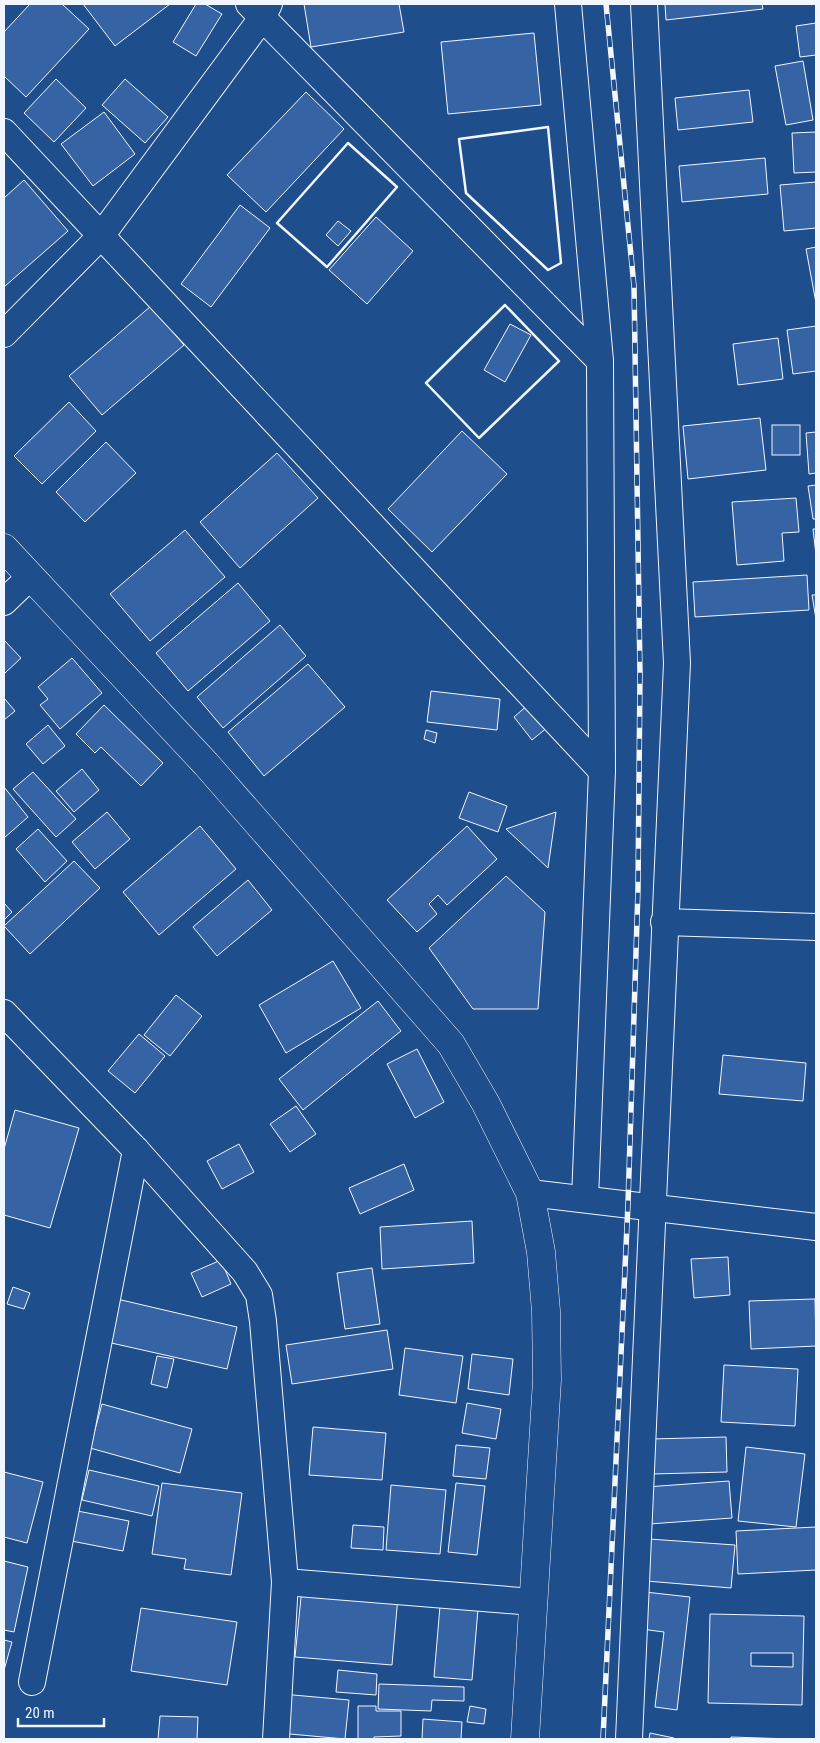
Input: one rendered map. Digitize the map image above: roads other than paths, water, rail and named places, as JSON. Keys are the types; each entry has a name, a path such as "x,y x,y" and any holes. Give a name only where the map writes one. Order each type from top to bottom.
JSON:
{"main road":[{"path":"4,548 206,764 451,1044 486,1104 530,1193 541,1252 546,1311 547,1380 525,1739"}],"street":[{"path":"568,4 600,361 602,771 585,1200"},
{"path":"629,1739 677,663 644,4"},
{"path":"4,334 101,236 260,9 600,361"},
{"path":"4,132 602,771"},
{"path":"4,602 30,577"},
{"path":"664,922 816,927"},
{"path":"4,1013 136,1150 245,1272 259,1295 263,1321 285,1582 276,1739"},
{"path":"32,1682 136,1150"},
{"path":"530,1193 816,1227"},
{"path":"285,1582 533,1602"}],"railway":[{"path":"603,1739 628,1204 638,889 640,673 634,286 606,4"}]}
